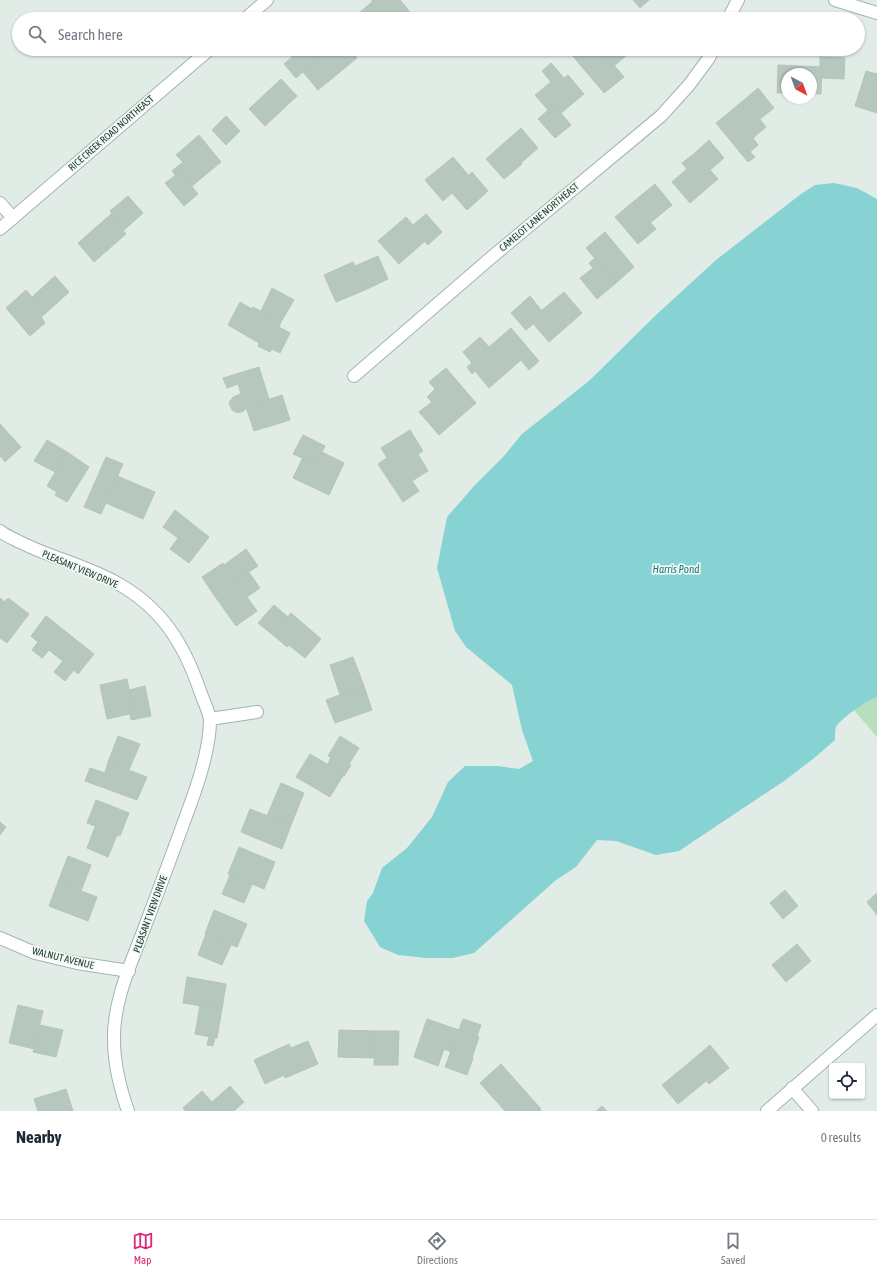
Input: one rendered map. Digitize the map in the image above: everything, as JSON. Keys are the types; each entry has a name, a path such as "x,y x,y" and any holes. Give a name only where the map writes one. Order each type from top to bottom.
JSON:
{"street":[{"path":"253,12 267,0"},
{"path":"732,12 738,0"},
{"path":"835,0 877,13"},
{"name":"RICE CREEK ROAD NORTHEAST","path":"0,230 202,56"},
{"name":"CAMELOT LANE NORTHEAST","path":"354,376 498,251 661,116 689,85 710,56"},
{"path":"0,203 13,218"},
{"name":"PLEASANT VIEW DRIVE","path":"0,531 35,549 117,583 141,599 162,618 179,641 192,667 210,719 204,766 129,971 116,1011 114,1039 116,1066 121,1091 128,1111"},
{"path":"210,719 257,712"},
{"name":"WALNUT AVENUE","path":"0,938 35,953 77,963 129,971"},
{"path":"767,1111 877,1015"},
{"path":"792,1088 812,1111"}],"green space":[{"path":"877,697 877,737 854,710"}],"water":[{"name":"Harris Pond","path":"834,183 857,188 877,199 877,697 861,705 843,719 836,727 835,740 813,759 784,781 679,851 656,855 616,841 597,840 576,867 556,880 474,953 453,958 426,958 398,955 380,947 364,921 367,901 373,893 382,868 407,848 432,817 448,782 465,766 498,766 519,769 533,761 522,730 512,685 466,647 455,631 437,568 447,517 475,485 504,456 522,434 589,381 656,315 716,260 801,194 815,185"}],"building":[{"path":"371,0 389,0 379,9"},
{"path":"389,0 400,0 410,12 360,12 372,2 379,9"},
{"path":"633,0 649,0 640,8"},
{"path":"317,56 319,58 296,78 284,64 292,57"},
{"path":"317,56 355,56 357,58 318,90 303,72 319,58"},
{"path":"573,56 606,56 624,77 604,93"},
{"path":"606,56 626,56 614,66"},
{"path":"820,57 845,58 844,79 822,78"},
{"path":"551,63 564,78 568,75 584,94 561,113 554,105 548,110 535,95 551,82 542,71"},
{"path":"778,65 822,67 821,94 817,94 817,68 781,68 781,93 777,93"},
{"path":"866,71 877,74 877,113 855,106"},
{"path":"281,79 297,96 265,126 249,109"},
{"path":"758,88 774,108 760,119 744,100"},
{"path":"744,100 766,127 753,138 758,145 750,152 755,157 748,162 716,123"},
{"path":"554,105 571,125 555,138 538,119"},
{"path":"226,116 240,131 226,145 212,130"},
{"path":"521,128 538,148 521,163 504,143"},
{"path":"199,135 221,162 192,186 180,172 176,176 172,171 183,162 176,155"},
{"path":"709,140 724,158 710,170 695,153"},
{"path":"504,143 522,164 504,179 486,159"},
{"path":"695,153 718,179 690,203 672,182 687,169 682,163"},
{"path":"453,157 470,177 443,201 425,180"},
{"path":"180,172 198,194 184,206 165,183"},
{"path":"472,172 488,191 467,210 452,193 470,177 469,175"},
{"path":"655,184 672,205 650,223 633,202"},
{"path":"128,196 143,213 123,231 110,215 112,213 110,211"},
{"path":"633,202 656,229 638,244 615,217"},
{"path":"426,214 442,232 428,245 425,242 426,240 413,225"},
{"path":"110,215 126,234 94,262 78,243"},
{"path":"406,217 426,240 399,264 378,241"},
{"path":"605,232 634,267 616,283 586,248"},
{"path":"378,256 388,279 365,290 355,266"},
{"path":"595,258 616,283 597,299 580,278 593,268 589,263"},
{"path":"353,262 365,290 336,302 324,275"},
{"path":"55,276 69,292 46,313 32,297"},
{"path":"272,288 294,300 281,322 261,311"},
{"path":"26,290 46,313 41,317 45,323 30,336 6,308"},
{"path":"564,292 582,313 549,342 530,320"},
{"path":"530,296 542,311 530,320 533,324 526,330 511,313"},
{"path":"240,302 252,309 253,307 281,322 279,327 290,333 280,353 272,349 270,352 258,346 259,343 228,325"},
{"path":"511,328 539,361 529,370 521,360 489,388 475,371 472,374 467,367 472,363 463,352 480,337 489,347"},
{"path":"259,367 269,399 246,407 244,411 238,413 232,410 229,403 233,397 241,394 238,384 227,388 223,378"},
{"path":"446,368 476,403 439,435 419,412 432,402 427,397 435,389 429,382"},
{"path":"282,395 290,420 254,431 246,407"},
{"path":"0,424 21,447 5,462 0,456"},
{"path":"410,430 423,451 418,454 428,471 412,481 419,491 403,502 378,464 387,458 381,448"},
{"path":"303,435 325,446 316,463 293,454"},
{"path":"47,440 67,452 55,472 34,461"},
{"path":"67,452 89,467 67,502 55,495 57,492 47,486"},
{"path":"322,452 344,463 329,495 293,478 303,457 316,463"},
{"path":"106,457 123,464 101,514 84,507"},
{"path":"117,476 155,492 143,519 106,503"},
{"path":"175,510 190,522 178,538 163,527"},
{"path":"190,522 209,537 189,563 170,549"},
{"path":"246,549 258,566 249,572 248,571 214,595 202,577 223,563 224,565"},
{"path":"248,571 260,588 247,597 257,611 236,626 214,595"},
{"path":"0,598 5,602 0,608"},
{"path":"8,598 29,614 7,643 0,638 0,608"},
{"path":"274,605 288,617 273,635 258,623"},
{"path":"291,613 321,639 305,658 289,645 287,647 273,635"},
{"path":"46,616 70,635 55,655 49,650 42,658 32,650 38,642 31,636"},
{"path":"70,635 94,654 78,674 74,670 65,681 54,672 63,661 55,655"},
{"path":"353,657 364,686 340,695 330,665"},
{"path":"127,679 134,713 107,719 100,685"},
{"path":"145,686 151,716 131,720 130,714 134,713 129,690"},
{"path":"364,686 372,710 335,723 326,700"},
{"path":"118,736 140,744 129,770 108,762"},
{"path":"340,736 359,748 349,764 351,765 344,776 344,774 328,764 331,757 328,756"},
{"path":"310,754 344,774 330,797 296,777"},
{"path":"108,762 147,777 137,800 85,781 90,768 105,773"},
{"path":"281,783 304,793 291,825 267,816"},
{"path":"96,800 129,813 120,836 87,823"},
{"path":"250,809 291,825 282,849 241,832"},
{"path":"0,822 6,827 0,835"},
{"path":"95,827 117,835 108,857 87,848"},
{"path":"239,847 275,862 264,889 228,874"},
{"path":"68,856 91,865 81,891 58,882"},
{"path":"230,875 252,884 244,903 222,894"},
{"path":"58,882 97,897 88,921 49,906"},
{"path":"785,890 798,906 783,919 770,903"},
{"path":"877,893 877,915 867,902"},
{"path":"214,910 247,924 237,947 205,934"},
{"path":"206,934 231,945 222,965 198,955"},
{"path":"797,944 811,961 786,982 772,965"},
{"path":"187,977 226,984 222,1009 183,1003"},
{"path":"18,1005 43,1011 34,1049 9,1043"},
{"path":"200,1005 222,1009 217,1038 195,1034"},
{"path":"427,1019 459,1030 451,1052 444,1049 438,1066 414,1057"},
{"path":"463,1019 481,1025 477,1036 479,1037 467,1075 445,1067"},
{"path":"40,1025 63,1030 56,1057 33,1052"},
{"path":"339,1030 375,1031 374,1058 338,1057"},
{"path":"375,1031 399,1031 398,1065 374,1065"},
{"path":"209,1037 215,1038 213,1046 207,1045"},
{"path":"308,1041 318,1064 285,1078 284,1075 265,1084 254,1060 289,1044 291,1048"},
{"path":"710,1045 729,1068 709,1084 690,1062"},
{"path":"690,1062 706,1081 678,1104 662,1085"},
{"path":"501,1064 541,1109 540,1111 505,1111 480,1083"},
{"path":"230,1086 244,1102 234,1111 220,1111 212,1102"},
{"path":"66,1089 73,1111 38,1111 34,1099"},
{"path":"202,1091 220,1111 185,1111 183,1108"},
{"path":"602,1106 607,1111 596,1111"}]}
